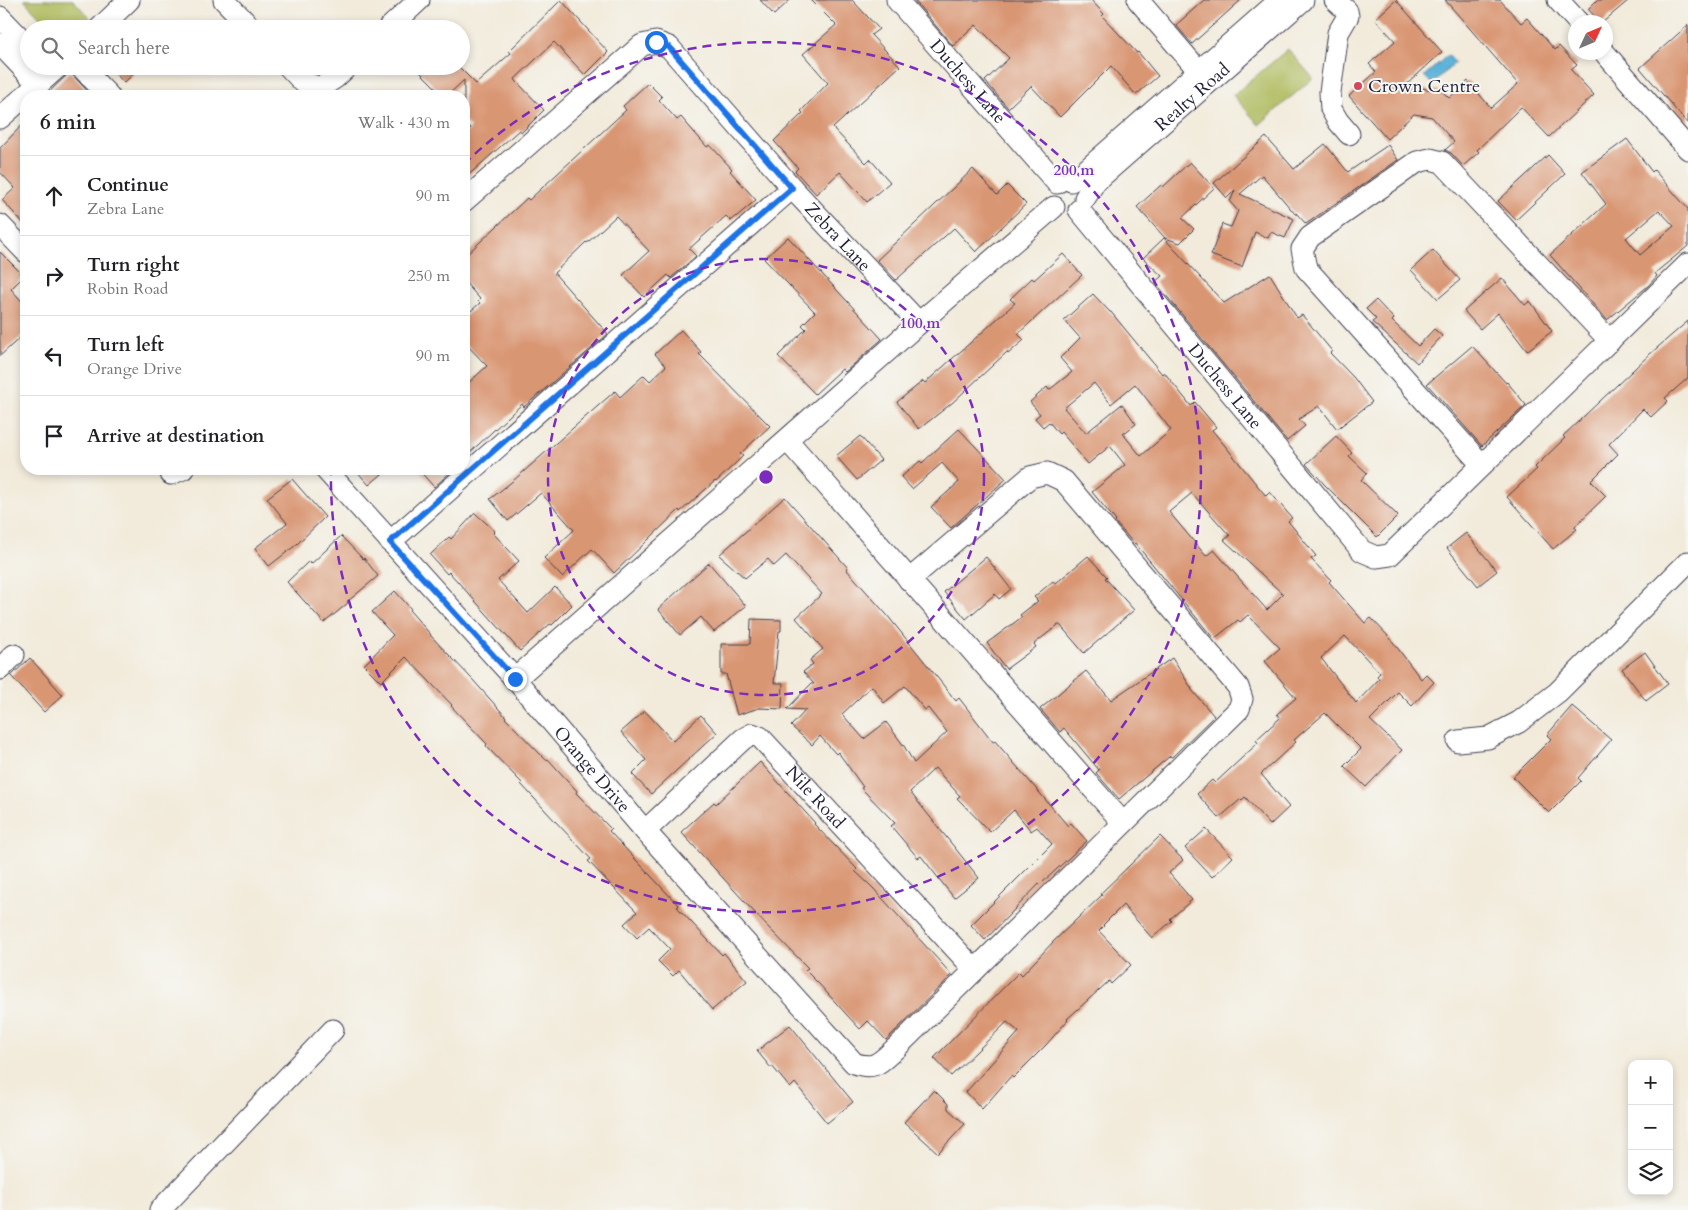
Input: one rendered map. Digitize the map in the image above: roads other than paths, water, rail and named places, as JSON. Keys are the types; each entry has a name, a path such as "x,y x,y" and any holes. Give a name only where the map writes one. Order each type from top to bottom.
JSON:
{"street":[{"path":"108,20 129,0"},
{"path":"224,0 243,20"},
{"path":"398,20 419,0"},
{"name":"Duchess Lane","path":"897,0 1064,182"},
{"path":"1138,0 1198,70"},
{"name":"Realty Road","path":"1064,182 1084,172 1280,0"},
{"name":"Realty Road","path":"1082,204 1095,182 1303,0"},
{"path":"1335,0 1347,11 1348,16 1338,33 1330,92 1331,109 1349,134"},
{"path":"1558,0 1572,15"},
{"path":"0,18 20,38"},
{"name":"Zebra Lane","path":"470,197 642,45 656,42 669,47 792,188 919,324"},
{"path":"0,44 20,55"},
{"path":"1611,60 1688,148"},
{"path":"30,90 47,75"},
{"path":"89,75 103,90"},
{"path":"296,75 303,82 320,88 338,75"},
{"path":"0,118 20,100"},
{"path":"1610,341 1442,162 1430,159 1417,162 1310,237 1302,249 1306,268 1482,465 1610,341 1688,264"},
{"path":"1064,182 1081,186 1082,204 1071,214 1062,213 1054,207 1050,199 1052,190 1064,182"},
{"path":"470,472 792,188"},
{"name":"Duchess Lane","path":"1082,204 1362,551 1376,557 1390,555 1482,465"},
{"path":"515,679 1054,207"},
{"path":"0,225 20,246"},
{"path":"788,441 1123,824"},
{"path":"909,580 1030,477 1047,473 1064,480 1238,687 1242,699 1239,709 975,970"},
{"name":"Orange Drive","path":"330,475 515,679 645,831 854,1063 862,1066 879,1064 975,970"},
{"path":"390,542 466,475"},
{"path":"1458,741 1488,738 1519,722 1558,692 1688,562"},
{"name":"Nile Road","path":"645,831 743,739 752,734 760,737 975,970"},
{"path":"160,1210 333,1030"}],"water":[{"path":"1448,55 1455,63 1432,84 1424,76"}],"place":[{"name":"Crown Centre","path":"1358,86"}]}
